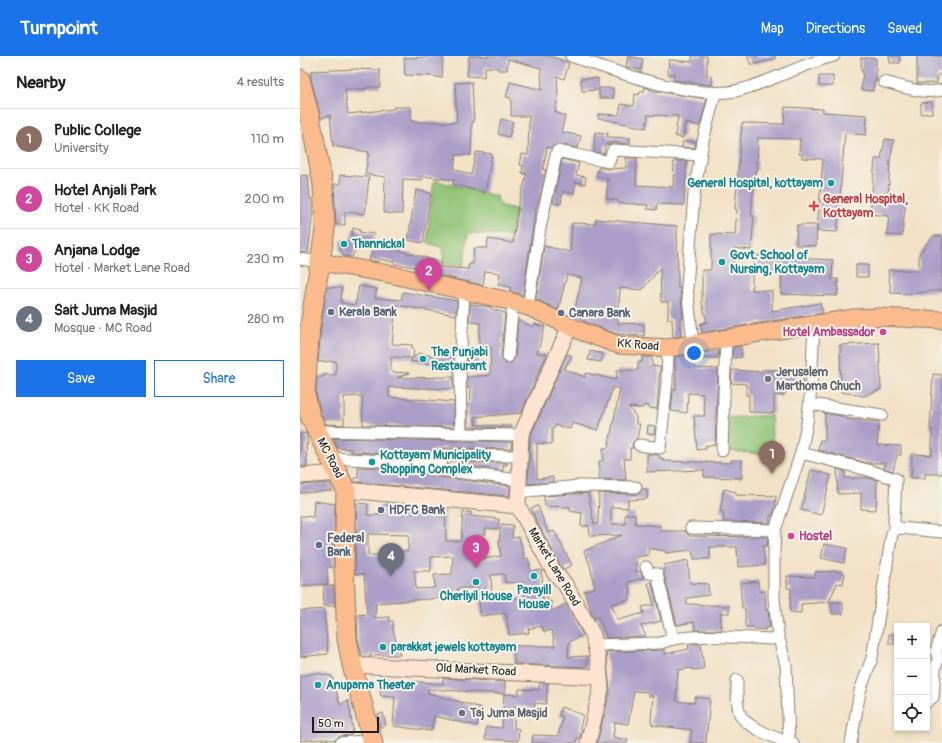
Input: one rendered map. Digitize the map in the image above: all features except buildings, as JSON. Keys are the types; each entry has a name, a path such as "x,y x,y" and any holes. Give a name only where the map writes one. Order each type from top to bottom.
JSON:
{"highway":[{"name":"MC Road","path":"300,79 311,122 323,184 325,230 302,393 317,432 338,474 346,624 352,665 373,742"}],"main road":[{"name":"KK Road","path":"320,262 389,274 520,304 619,345 668,348 814,324 878,317 942,320"},
{"path":"300,476 338,474 518,493 521,435 570,326"},
{"name":"Market Lane Road","path":"518,493 554,572 564,584 580,610 596,646 600,677 599,698 588,743"},
{"name":"Old Market Road","path":"352,665 600,677"}],"street":[{"path":"571,56 602,67 675,87 715,94 742,90 834,56"},
{"path":"884,82 924,91 933,92 942,90"},
{"path":"693,343 688,280 694,194 708,118 715,94"},
{"path":"528,306 540,228 557,152 609,162 613,150 701,155"},
{"path":"300,259 320,262"},
{"path":"460,434 460,369 464,292"},
{"path":"508,357 512,312"},
{"path":"789,743 786,665 778,635 774,599 775,530 789,493 801,453 810,404 814,324"},
{"path":"722,451 726,338"},
{"path":"639,446 660,448 667,382 668,348"},
{"path":"810,404 882,415"},
{"path":"317,432 521,435"},
{"path":"801,453 868,470 896,479 894,520 896,529"},
{"path":"520,456 442,455 441,470 518,493 579,486 636,487"},
{"path":"338,474 441,464"},
{"path":"691,528 775,530"},
{"path":"896,529 942,532"},
{"path":"851,743 860,691 872,658 892,533 896,529"},
{"path":"646,567 649,573 657,574 673,638"},
{"path":"930,699 932,697 935,668 940,660 936,651 942,631"},
{"path":"596,646 661,643 673,638 772,639 778,635"},
{"path":"737,680 739,713 743,719 773,737 793,743"},
{"path":"341,743 373,742"}],"green space":[{"path":"434,180 496,196 501,206 516,209 511,236 468,233 463,266 443,264 443,248 427,242"},
{"path":"771,415 773,455 725,451 726,418"}],"place":[{"name":"General Hospital, kottayam","path":"831,183"},
{"name":"General Hospital, Kottayam","path":"814,206"},
{"name":"Thannickal","path":"344,244"},
{"name":"Govt. School of Nursing, Kottayam","path":"722,262"},
{"name":"Hotel Anjali Park","path":"429,291"},
{"name":"Kerala Bank","path":"331,312"},
{"name":"Canara Bank","path":"561,313"},
{"name":"Hotel Ambassador","path":"883,332"},
{"name":"The Punjabi Restaurant","path":"423,359"},
{"name":"Jerusalem Marthoma Chuch","path":"768,379"},
{"name":"Kottayam Municipality Shopping Complex","path":"372,462"},
{"name":"Public College","path":"772,474"},
{"name":"HDFC Bank","path":"381,510"},
{"name":"Hostel","path":"791,536"},
{"name":"Federal Bank","path":"319,545"},
{"name":"Anjana Lodge","path":"476,568"},
{"name":"Sait Juma Masjid","path":"391,576"},
{"name":"Parayill House","path":"534,576"},
{"name":"Cherliyil House","path":"476,582"},
{"name":"parakkat jewels kottayam","path":"383,647"},
{"name":"Anupama Theater","path":"318,685"},
{"name":"Taj Juma Masjid","path":"462,713"}]}
